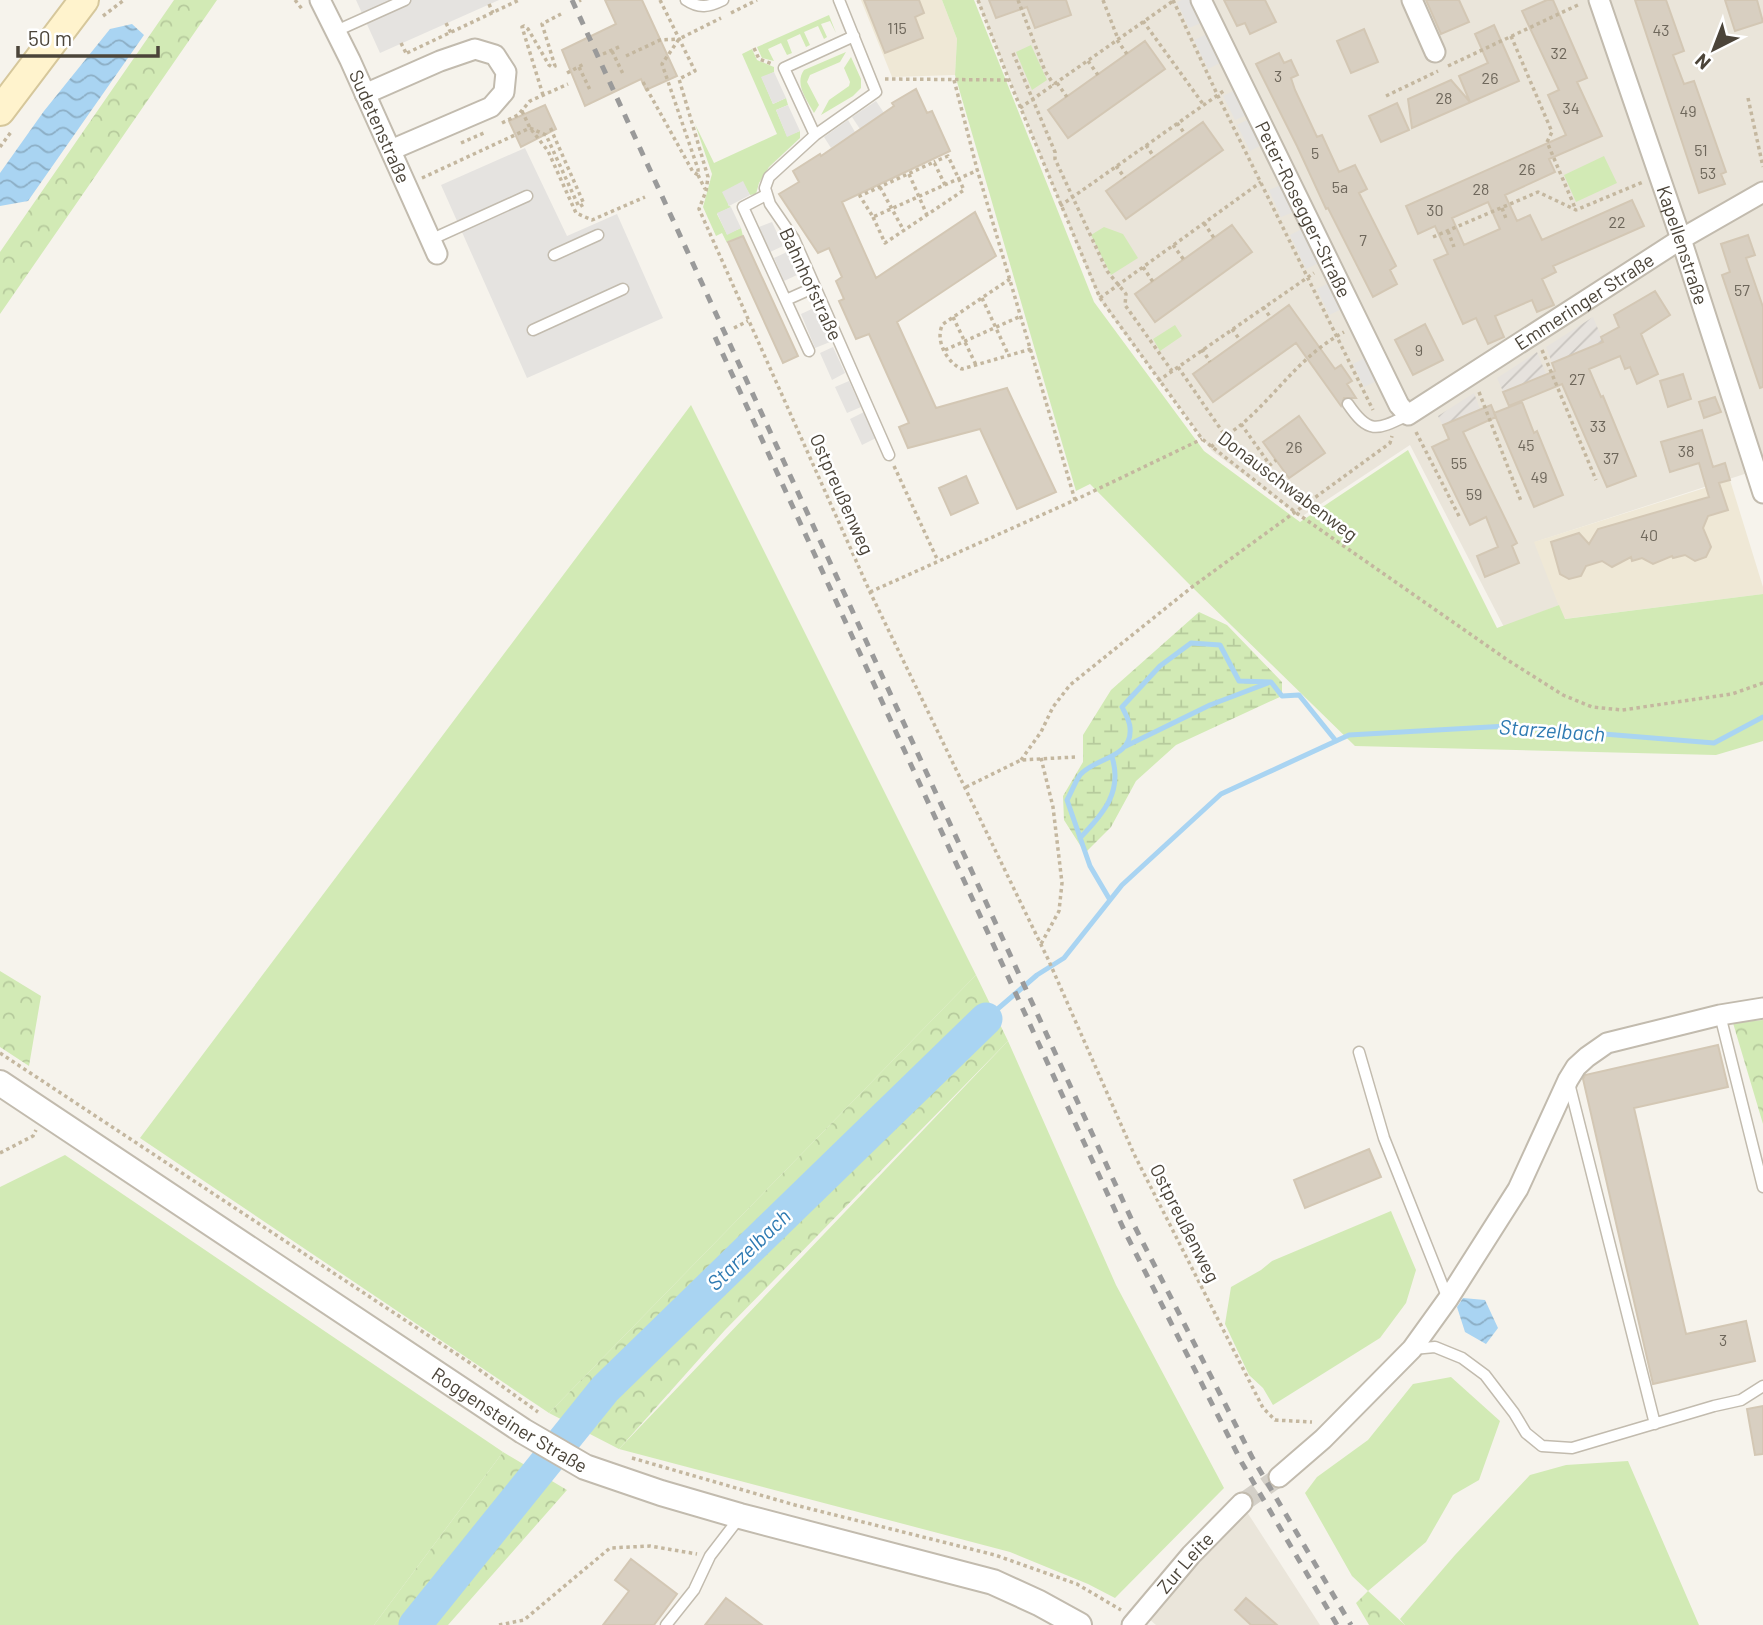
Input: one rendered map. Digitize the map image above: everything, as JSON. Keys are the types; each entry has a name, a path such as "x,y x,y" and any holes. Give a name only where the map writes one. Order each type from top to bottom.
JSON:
{"main road":[{"path":"0,110 84,0"}],"street":[{"name":"Sudetenstraße","path":"320,0 434,247"},
{"name":"Peter-Rosegger-Straße","path":"1201,0 1399,405 1402,418"},
{"path":"1412,0 1435,52"},
{"name":"Kapellenstraße","path":"1599,0 1681,239 1763,493"},
{"path":"365,94 475,48 495,55 506,72 504,92 491,107 391,150"},
{"name":"Emmeringer Straße","path":"1402,418 1472,375 1499,348 1763,192"},
{"path":"1279,1477 1323,1439 1412,1349 1448,1299 1518,1189 1576,1067 1607,1043 1763,1008"},
{"name":"Roggensteiner Straße","path":"0,1083 532,1423 585,1467 740,1516 993,1581 1039,1602 1079,1625"},
{"name":"Zur Leite","path":"1134,1622 1191,1555 1242,1503"}],"lane":[{"path":"336,32 405,0"},
{"path":"685,0 701,7 723,0"},
{"path":"809,351 743,207 766,195 765,188 769,177 815,135 876,92 839,0"},
{"path":"815,135 784,68 854,36"},
{"name":"Bahnhofstraße","path":"766,195 794,239 889,455"},
{"path":"434,247 527,196"},
{"path":"554,255 598,235"},
{"path":"786,300 815,287"},
{"path":"533,330 623,289"},
{"path":"1349,404 1360,420 1368,426 1382,428 1402,418"},
{"path":"1720,1016 1763,1187"},
{"path":"1359,1052 1384,1138 1448,1299"},
{"path":"1568,1080 1655,1424"},
{"path":"1412,1349 1435,1347 1462,1358 1485,1375 1526,1433 1542,1446 1572,1448 1741,1400 1763,1386"},
{"path":"666,1625 694,1590 710,1556 740,1516"}],"path":[{"path":"401,43 407,53 519,0"},
{"path":"660,0 679,39"},
{"path":"626,55 660,40 679,39 757,0"},
{"name":"Donauschwabenweg","path":"978,0 1060,206 1100,298 1158,381 1211,447 1295,512 1506,659 1563,695 1592,707 1622,710 1732,694 1763,682"},
{"path":"1018,0 1045,71 1067,97"},
{"path":"1103,0 1117,39 1127,54"},
{"path":"1020,108 1174,0 1217,94 1390,443"},
{"path":"1386,96 1588,0"},
{"path":"489,4 493,13"},
{"path":"1021,7 1026,5"},
{"path":"543,95 522,27 528,29 552,67 555,66 542,24 561,14"},
{"path":"1143,21 1203,104"},
{"path":"446,23 453,32"},
{"path":"1511,36 1552,132 1547,142 1576,210"},
{"path":"679,39 662,64 698,175 706,191"},
{"name":"Ostpreußenweg","path":"679,39 695,71 679,79 708,177 699,209 870,592 1057,978 1134,1154 1263,1408 1275,1420 1317,1422 1323,1439"},
{"path":"603,54 621,46"},
{"path":"754,48 759,59 784,68"},
{"path":"612,51 624,76"},
{"path":"1013,53 1055,152 1055,159 1107,271 1126,295 1125,305 1172,371"},
{"path":"1088,61 1098,75"},
{"path":"566,73 584,64"},
{"path":"579,66 591,92"},
{"path":"871,79 1009,80"},
{"path":"954,80 1075,499"},
{"path":"643,82 693,172 698,175"},
{"path":"1060,206 1217,94 1240,82"},
{"path":"508,121 530,101 568,84"},
{"path":"1748,98 1763,167"},
{"path":"522,111 530,128 548,150 576,213 592,220 645,197"},
{"path":"1177,123 1185,134"},
{"path":"406,184 530,128 546,135 579,207 584,204 550,127"},
{"path":"471,138 478,136"},
{"path":"1146,145 1154,157"},
{"path":"948,156 964,190 885,243 860,196 934,162 948,156"},
{"path":"934,162 945,185"},
{"path":"1116,166 1125,178"},
{"path":"873,217 978,170"},
{"path":"909,174 927,215"},
{"path":"1433,237 1538,192 1576,210 1659,175"},
{"path":"1100,298 1261,182"},
{"path":"880,187 904,231"},
{"path":"1502,208 1507,221"},
{"path":"1204,223 1214,238"},
{"path":"1448,231 1454,247"},
{"path":"1173,245 1184,260"},
{"path":"1158,381 1307,276 1329,265"},
{"path":"1143,267 1153,282"},
{"path":"1010,279 953,317 940,329 939,338 955,366 962,369 1031,349"},
{"path":"982,298 1009,356"},
{"path":"1263,307 1271,318"},
{"path":"945,350 1021,316"},
{"path":"953,317 976,365"},
{"path":"734,328 748,321"},
{"path":"1544,322 1596,480"},
{"path":"1211,447 1224,434 1241,424 1306,358 1359,324"},
{"path":"1232,329 1240,340"},
{"path":"1202,349 1210,362"},
{"path":"1177,367 1224,434"},
{"path":"1472,375 1521,501"},
{"path":"1021,760 1041,732 1053,707 1070,685 1192,587 1390,443 1402,418"},
{"path":"1402,418 1460,517"},
{"path":"1241,424 1270,465 1276,460"},
{"path":"870,592 1202,439"},
{"path":"889,455 938,561"},
{"path":"966,787 1021,760 1075,757"},
{"path":"1041,758 1053,807 1062,883 1059,911 1041,944"},
{"path":"0,1053 470,1363 532,1423"},
{"path":"0,1153 33,1136 47,1114"},
{"path":"625,1456 795,1505 995,1555 1077,1584 1134,1622"},
{"path":"499,1625 524,1620 610,1548 650,1546 710,1556"}],"shaded area":[{"path":"356,0 499,0 380,53"},
{"path":"861,0 942,0 957,39 955,75 892,77"},
{"path":"977,0 1763,0 1763,468 1535,542 1559,605 1504,627 1410,445 1301,517 1212,451 1099,299"},
{"path":"1191,0 1201,23 1189,28 1177,2"},
{"path":"1207,34 1220,63 1208,69 1194,40"},
{"path":"774,72 786,98 773,104 761,77"},
{"path":"1235,90 1247,115 1235,120 1223,96"},
{"path":"876,101 884,113 860,129 852,117"},
{"path":"788,105 800,131 787,137 776,110"},
{"path":"1249,119 1262,145 1250,151 1237,125"},
{"path":"848,120 855,132 831,148 824,137"},
{"path":"525,148 567,236 617,214 663,318 527,378 441,185"},
{"path":"743,181 750,195 729,206 722,192"},
{"path":"1281,185 1294,212 1281,217 1269,190"},
{"path":"731,207 741,228 727,235 717,213"},
{"path":"772,222 783,246 770,252 759,227"},
{"path":"1302,229 1319,263 1306,269 1290,235"},
{"path":"787,252 797,275 784,281 774,258"},
{"path":"1329,283 1342,309 1329,315 1317,289"},
{"path":"814,308 830,342 815,348 801,314"},
{"path":"1593,317 1609,355 1557,376 1546,347"},
{"path":"833,347 845,373 832,380 820,353"},
{"path":"1537,352 1552,388 1509,405 1497,378"},
{"path":"1365,358 1377,381 1364,387 1353,364"},
{"path":"849,381 861,407 847,413 835,387"},
{"path":"1474,393 1485,422 1449,438 1438,416"},
{"path":"864,412 876,438 862,445 850,419"},
{"path":"1730,480 1763,594 1564,619 1534,542"},
{"path":"1247,1512 1320,1625 1156,1625 1148,1618"}],"green space":[{"path":"174,0 217,0 0,314 0,252"},
{"path":"942,0 974,0 1094,302 1204,451 1300,522 1408,450 1497,628 1559,605 1565,619 1763,594 1763,741 1716,755 1355,746 1090,484 1076,491 955,75 957,39"},
{"path":"829,15 836,33 830,21 821,24 827,37 824,39 818,26 804,32 810,45 806,47 800,34 787,40 792,53 787,55 781,43 768,49 774,61 762,58 757,47"},
{"path":"1031,45 1047,80 1032,90 1016,52"},
{"path":"752,49 757,60 774,67 774,72 762,78 773,104 786,98 788,105 776,110 787,136 800,131 800,138 769,167 756,194 750,195 742,182 728,205 731,207 717,214 727,234 741,228 743,236 727,243 722,233 716,236 703,207 712,174 695,124 714,163 777,134 742,54"},
{"path":"846,52 840,62 810,75 807,82 819,105 814,113 801,86 801,75 804,70"},
{"path":"851,57 861,79 861,88 853,96 821,115 829,100 849,86 844,68"},
{"path":"1604,156 1617,183 1576,202 1564,175"},
{"path":"1104,227 1123,234 1138,258 1111,275 1091,235"},
{"path":"1175,325 1182,336 1160,351 1153,339"},
{"path":"691,405 976,975 549,1413 140,1138"},
{"path":"1199,612 1227,625 1282,682 1282,696 1176,745 1136,781 1111,827 1085,853 1064,820 1063,796 1083,762 1083,735 1111,690"},
{"path":"0,971 41,996 29,1066 0,1047"},
{"path":"976,975 1008,1041 725,1330 619,1449 549,1413"},
{"path":"1763,1020 1763,1124 1733,1023"},
{"path":"1008,1041 1116,1285 1224,1488 1115,1598 1010,1552 619,1449"},
{"path":"65,1155 503,1452 374,1625 0,1625 0,1187"},
{"path":"1391,1211 1416,1270 1406,1303 1380,1338 1273,1405 1263,1388 1249,1375 1225,1324 1231,1287 1272,1261"},
{"path":"1451,1377 1500,1421 1479,1480 1453,1495 1426,1542 1368,1591 1352,1576 1305,1493 1317,1477 1368,1440 1413,1384"},
{"path":"503,1452 567,1490 448,1625 374,1625"},
{"path":"1628,1461 1699,1625 1405,1625 1400,1619 1530,1475 1566,1465"},
{"path":"1368,1591 1405,1625 1369,1625 1356,1603"}],"water":[{"path":"132,24 144,35 28,201 0,206 0,173 44,111 110,29"},
{"path":"1463,1298 1485,1300 1498,1328 1486,1344 1465,1332 1457,1307"}],"building":[{"path":"605,0 642,0 677,76 646,90 641,79 585,106 562,50 616,24"},
{"path":"864,0 919,0 924,13 915,17 923,38 885,53"},
{"path":"989,0 1066,0 1071,15 1035,28 1027,7 996,18"},
{"path":"1224,0 1265,0 1276,22 1250,34 1245,23 1237,26"},
{"path":"1426,0 1459,0 1469,22 1441,34"},
{"path":"1553,0 1587,78 1577,82 1602,136 1549,159 1555,172 1505,195 1517,221 1530,215 1542,240 1632,200 1644,226 1553,266 1556,272 1542,279 1554,305 1537,312 1532,300 1495,316 1504,337 1488,344 1476,318 1463,324 1434,260 1448,254 1435,226 1418,234 1406,206 1566,135 1548,95 1559,90 1522,11","holes":["1488,202 1500,229 1464,245 1452,218"]},
{"path":"1635,0 1666,0 1684,51 1673,55 1684,84 1694,81 1726,172 1721,174 1725,184 1699,193"},
{"path":"1725,0 1757,0 1763,22 1735,31"},
{"path":"1494,25 1519,81 1412,128 1408,99 1451,80 1470,102 1459,76 1488,63 1475,34"},
{"path":"1364,29 1378,62 1351,73 1337,41"},
{"path":"1145,41 1165,69 1068,138 1048,110"},
{"path":"1279,53 1284,63 1291,60 1298,75 1291,78 1295,90 1317,137 1322,135 1339,172 1355,165 1367,189 1359,193 1396,266 1390,270 1397,284 1373,297 1328,208 1326,209 1256,64"},
{"path":"916,89 927,113 932,111 950,151 842,202 876,278 975,212 996,256 897,322 936,408 1007,388 1056,492 1017,509 980,429 908,448 899,427 909,423 869,334 856,339 839,301 844,299 836,281 842,277 829,248 818,253 779,194 799,182 793,171 820,154 821,156 894,106 892,103"},
{"path":"1397,103 1409,130 1381,142 1369,116"},
{"path":"545,105 556,129 521,147 509,121"},
{"path":"1203,122 1223,150 1126,219 1106,191"},
{"path":"1232,225 1252,252 1155,322 1135,294"},
{"path":"1748,235 1755,255 1746,258 1763,307 1763,387 1760,388 1722,275 1730,272 1721,244"},
{"path":"743,236 798,356 783,363 728,242"},
{"path":"1655,291 1670,315 1641,334 1658,374 1637,384 1630,367 1625,369 1620,356 1589,369 1636,476 1607,487 1562,384 1509,406 1503,392 1555,371 1552,363 1603,342 1601,337 1619,327 1614,315"},
{"path":"1289,305 1335,369 1341,365 1352,381 1347,384 1356,398 1344,398 1341,406 1296,343 1213,402 1193,374"},
{"path":"1425,324 1443,360 1413,375 1395,340"},
{"path":"1683,374 1691,399 1668,407 1660,381"},
{"path":"1715,397 1721,412 1704,418 1699,402"},
{"path":"1522,402 1563,495 1534,507 1494,413"},
{"path":"1491,405 1496,417 1463,432 1517,543 1512,546 1519,563 1485,577 1477,556 1498,547 1486,517 1470,525 1432,447 1449,439 1443,425"},
{"path":"1299,416 1325,453 1289,478 1263,442"},
{"path":"1702,430 1713,467 1725,463 1730,480 1719,483 1728,510 1708,516 1703,528 1711,547 1706,557 1695,561 1685,555 1672,556 1653,564 1642,558 1632,561 1631,557 1612,567 1602,561 1586,566 1581,576 1569,579 1560,574 1551,542 1579,533 1589,544 1598,529 1709,497 1699,463 1670,472 1661,442"},
{"path":"966,476 978,503 951,515 939,488"},
{"path":"1718,1045 1728,1087 1634,1108 1686,1334 1746,1321 1755,1361 1653,1384 1583,1079 1585,1075"},
{"path":"1369,1149 1381,1177 1305,1208 1294,1180"},
{"path":"1763,1406 1763,1454 1755,1455 1747,1409"},
{"path":"631,1559 677,1594 654,1625 603,1625 629,1591 615,1580"},
{"path":"726,1598 762,1625 705,1625"},
{"path":"1246,1598 1277,1625 1251,1625 1235,1610"}],"waterway":[{"name":"Starzelbach","path":"1110,900 1090,866 1067,800 1086,769 1119,752 1125,746 1130,725 1122,707 1160,666 1191,643 1220,645 1239,681 1271,682 1282,696 1299,695 1336,741"},
{"name":"Starzelbach","path":"1124,747 1210,705 1268,683"},
{"name":"Starzelbach","path":"986,1019 1037,975 1064,958 1122,885 1221,794 1349,735 1507,726 1714,743 1763,717"},
{"name":"Starzelbach","path":"1080,838 1103,811 1113,792 1115,770 1112,757"},
{"name":"Starzelbach","path":"415,1625 605,1389 986,1019"}],"tunnel":[{"path":"1242,1503 1279,1477"}],"railway":[{"path":"572,0 1135,1227 1252,1457 1351,1625"},
{"path":"715,337 1125,1232 1242,1463 1337,1625"}]}
